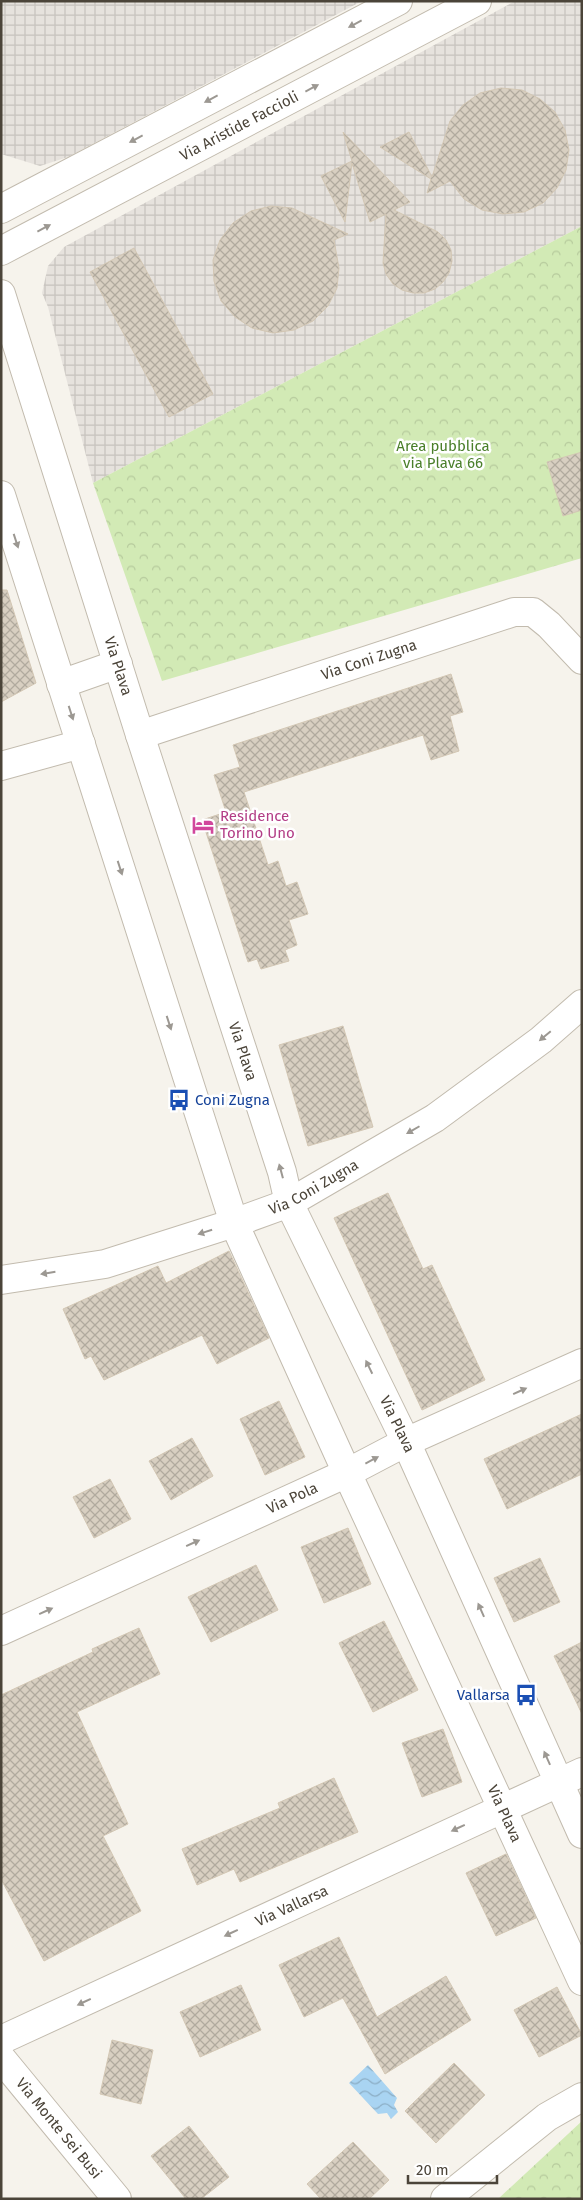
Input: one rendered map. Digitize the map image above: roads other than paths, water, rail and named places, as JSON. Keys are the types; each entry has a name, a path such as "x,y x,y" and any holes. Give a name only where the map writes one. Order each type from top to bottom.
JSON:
{"street":[{"path":"1,210 398,1"},
{"name":"Via Aristide Faccioli","path":"1,251 477,1"},
{"name":"Via Plava","path":"1,294 140,735 282,1172 289,1203 570,1777 582,1834"},
{"name":"Via Plava","path":"1,495 234,1223 347,1473 582,1981"},
{"name":"Via Coni Zugna","path":"140,735 514,612 533,612 550,625 582,660"},
{"path":"61,684 118,664"},
{"path":"1,766 81,744"},
{"name":"Via Coni Zugna","path":"1,1280 105,1264 234,1223 289,1203 435,1118 541,1040 582,1004"},
{"name":"Via Pola","path":"1,1631 347,1473 406,1442 582,1363"},
{"name":"Via Vallarsa","path":"1,2040 570,1777"},
{"name":"Via Monte Sei Busi","path":"1,2058 117,2199"},
{"path":"445,2199 547,2116 582,2097"}],"water":[{"path":"368,2065 397,2098 394,2105 398,2112 391,2119 387,2113 378,2114 349,2083"}],"place":[{"name":"Residence Torino Uno","path":"203,825"},
{"name":"Coni Zugna","path":"179,1100"},
{"name":"Vallarsa","path":"526,1695"}],"park label":[{"name":"Area pubblica via Plava 66","path":"443,454"}]}
